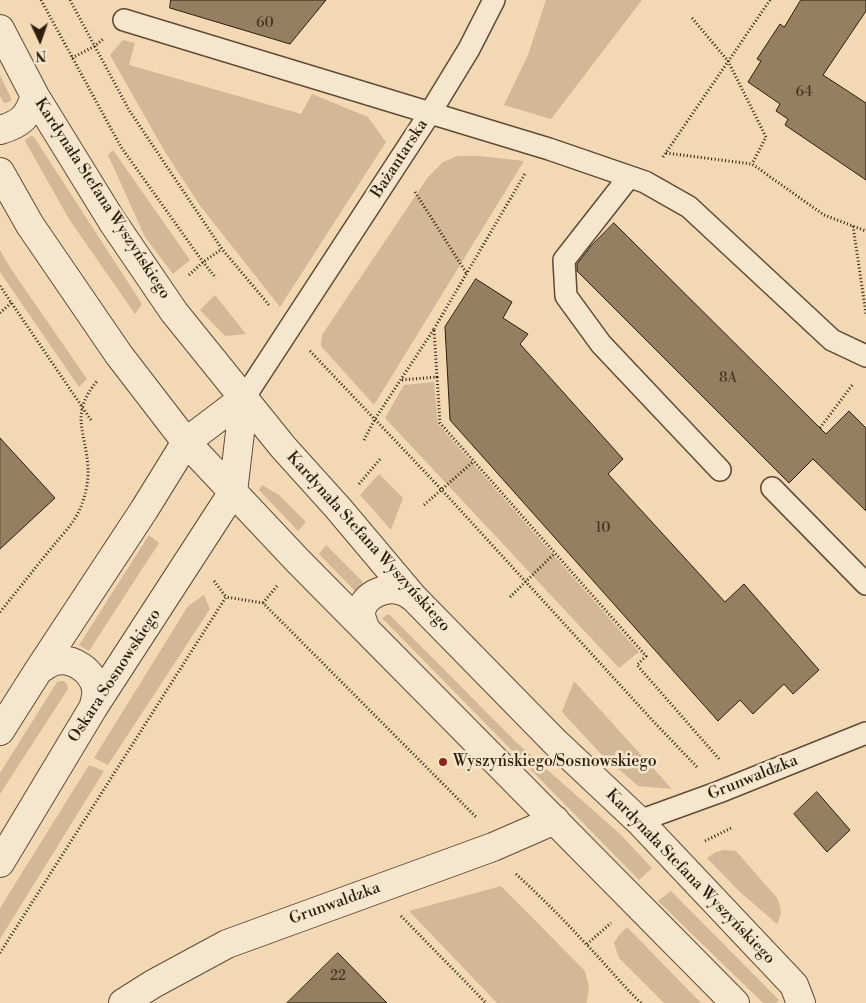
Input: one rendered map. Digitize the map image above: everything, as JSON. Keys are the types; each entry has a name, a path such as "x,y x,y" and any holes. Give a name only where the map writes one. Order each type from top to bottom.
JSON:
{"street":[{"name":"Kardynała Stefana Wyszyńskiego","path":"0,29 35,96 112,222 174,312 283,447 338,508 413,597 555,742 640,821 794,985 801,1003"},
{"path":"0,130 12,127 23,120 31,108 35,96"},
{"path":"0,172 30,224 120,355 186,442 297,560 735,1003"},
{"path":"0,731 186,442 244,398"},
{"path":"233,492 244,398"},
{"name":"Oskara Sosnowskiego","path":"0,863 93,708 233,492"},
{"path":"365,628 361,617 362,606 370,597 380,591 391,589 403,591 413,597"},
{"path":"38,671 56,661 67,660 77,664 92,678 96,688 93,708"},
{"name":"Grunwaldzka","path":"123,1003 153,984 227,944 493,847 555,820"}],"lane":[{"path":"494,0 469,49 430,113 549,149 637,180 689,208 832,340 866,356"},
{"name":"Bażantarska","path":"124,20 430,113 244,398"},
{"path":"637,180 564,260 566,296 601,344 720,470"},
{"path":"772,488 866,584"},
{"name":"Grunwaldzka","path":"640,821 719,792 866,733"}],"path":[{"path":"41,0 121,147 216,278"},
{"path":"70,0 129,110 222,249 289,329 441,489 719,792"},
{"path":"637,180 666,152 770,0"},
{"path":"692,18 728,61 766,137 752,164"},
{"path":"72,58 95,46 124,20"},
{"path":"364,440 374,419 434,329 534,157 549,149"},
{"path":"666,152 752,164 824,215 866,231"},
{"path":"397,164 467,274"},
{"path":"853,226 866,314"},
{"path":"164,297 203,262 222,249"},
{"path":"0,286 91,420"},
{"path":"0,313 11,303"},
{"path":"434,329 440,423 646,656 637,665 740,783"},
{"path":"0,612 80,511 89,469 81,423 82,407 87,394 120,355"},
{"path":"401,380 437,377"},
{"path":"820,428 854,383"},
{"path":"424,504 474,461"},
{"path":"510,597 555,553"},
{"path":"0,953 226,597 263,603 478,819 493,847 513,871 540,895 587,944 623,986 641,1003"},
{"path":"702,843 731,828"},
{"path":"399,914 486,1003"},
{"path":"587,944 614,920"}],"shaded area":[{"path":"546,0 642,0 551,119 504,105 528,55"},
{"path":"123,40 135,43 129,65 301,114 312,94 368,117 386,142 280,307 201,207 165,152 110,55"},
{"path":"0,75 11,98 11,101 6,103 3,102 0,96"},
{"path":"31,136 34,137 142,304 135,314 69,219 25,141"},
{"path":"113,150 190,260 173,274 145,237 108,155"},
{"path":"458,156 480,156 524,161 374,405 321,346 322,335 428,177 443,162"},
{"path":"0,250 11,269 87,379 79,387 0,272"},
{"path":"215,295 246,334 225,336 200,310"},
{"path":"434,382 438,424 639,652 619,668 385,418 404,385"},
{"path":"379,474 403,498 391,530 360,495"},
{"path":"262,485 279,495 306,522 298,531 259,490"},
{"path":"149,535 159,543 89,651 79,645"},
{"path":"326,545 362,581 362,589 355,591 319,554"},
{"path":"204,595 210,609 108,765 94,758 188,606"},
{"path":"389,614 516,742 620,834 652,868 639,880 382,618"},
{"path":"61,681 67,684 68,689 0,794 0,773 57,682"},
{"path":"574,681 672,789 638,786 599,752 562,712"},
{"path":"89,765 104,771 0,939 0,908"},
{"path":"724,850 736,851 777,898 781,911 777,924 740,892 707,858 716,852"},
{"path":"501,886 585,971 589,987 586,1003 497,1003 409,911"},
{"path":"671,891 779,1000 776,1003 763,1003 658,901"},
{"path":"627,927 701,1003 664,1003 619,958 614,943"}],"building":[{"path":"171,0 326,0 290,44 170,8"},
{"path":"801,0 866,0 866,11 823,75 866,103 866,180 785,125 788,119 776,111 780,104 748,82 761,61 757,59 780,24 784,27"},
{"path":"614,223 826,434 849,411 866,428 866,511 813,459 789,483 577,271 577,264 591,246"},
{"path":"476,279 512,302 503,318 528,334 520,344 623,459 608,474 725,602 744,584 819,670 793,694 784,684 753,714 740,700 718,721 450,420 445,327"},
{"path":"0,438 55,498 0,549"},
{"path":"817,792 850,830 827,852 794,814"},
{"path":"338,953 387,1003 287,1003"}],"place":[{"name":"Wyszyńskiego/Sosnowskiego","path":"443,762"}]}
